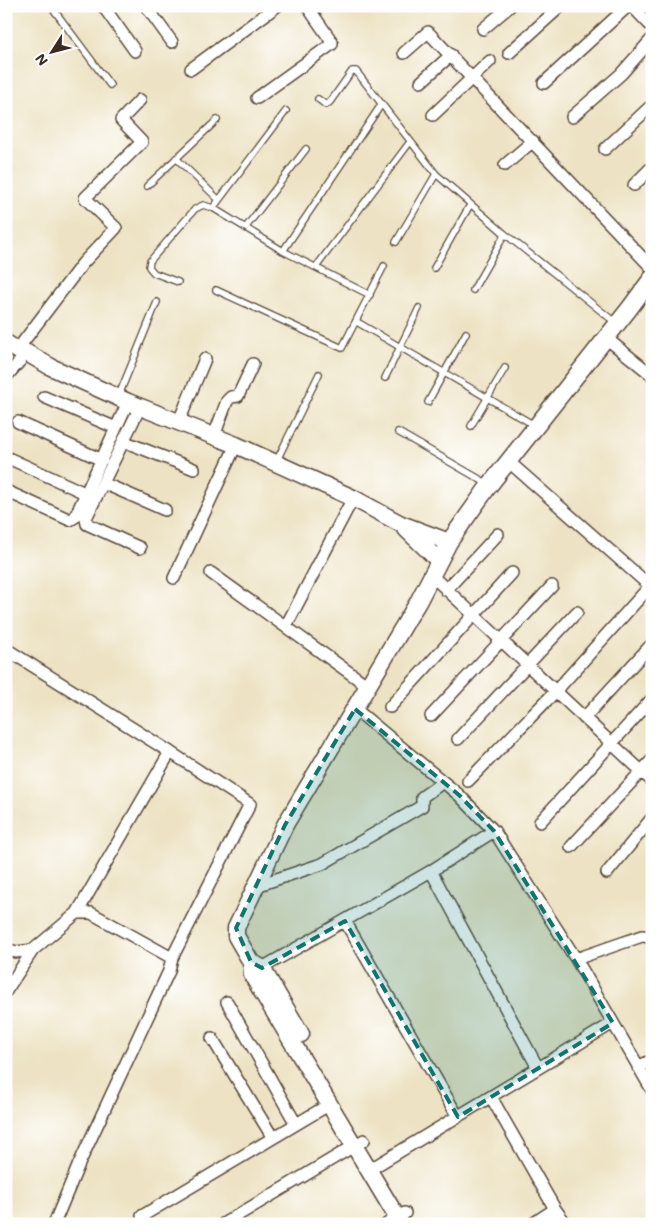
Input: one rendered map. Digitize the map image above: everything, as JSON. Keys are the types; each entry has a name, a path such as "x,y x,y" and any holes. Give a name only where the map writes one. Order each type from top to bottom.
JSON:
{"street":[{"path":"103,6 135,51"},
{"path":"146,6 172,42"},
{"path":"191,69 277,6"},
{"path":"257,98 332,44 307,6"},
{"path":"483,29 510,6"},
{"path":"510,53 561,6"},
{"path":"544,83 630,6 652,27"},
{"path":"404,53 428,32 652,268"},
{"path":"572,117 621,74 652,39"},
{"path":"421,82 450,55"},
{"path":"433,115 490,61"},
{"path":"6,377 17,349 83,263 116,228 85,198 142,142 121,120 140,100"},
{"path":"605,149 652,105"},
{"path":"505,165 533,141"},
{"path":"634,185 652,167"},
{"path":"400,1220 360,1143 256,965 236,936 236,928 285,825 418,602 450,542 490,485 652,278"},
{"path":"606,338 652,375"},
{"path":"17,349 51,367 128,402 236,444 276,462 354,498 401,524 450,542"},
{"path":"179,421 205,359"},
{"path":"214,436 231,397 238,396 242,391 252,364"},
{"path":"44,397 116,428"},
{"path":"6,491 70,520 76,517 128,402"},
{"path":"128,402 123,441 86,518 87,524 140,548"},
{"path":"18,422 102,460"},
{"path":"123,441 194,469"},
{"path":"174,578 236,444"},
{"path":"6,457 87,494"},
{"path":"468,781 555,692 651,585 508,462"},
{"path":"103,483 165,510"},
{"path":"286,626 354,498"},
{"path":"401,524 435,568 446,590 652,781"},
{"path":"446,590 498,534"},
{"path":"211,573 368,686"},
{"path":"390,707 512,573"},
{"path":"431,716 552,586"},
{"path":"458,739 577,612"},
{"path":"584,718 652,644"},
{"path":"6,649 250,804 172,958 169,971 79,1164 54,1224"},
{"path":"540,822 652,699"},
{"path":"355,708 458,795 494,831 576,959 652,1090"},
{"path":"6,991 33,950 77,913 170,752"},
{"path":"571,847 652,760"},
{"path":"256,886 322,864 422,806 422,797 443,782"},
{"path":"607,873 652,818"},
{"path":"360,1143 330,1104 252,975 256,965 345,921 431,871 494,831"},
{"path":"431,871 538,1068"},
{"path":"77,913 91,913 172,958"},
{"path":"345,921 458,1117"},
{"path":"576,959 642,936 652,937"},
{"path":"6,949 16,952 33,950"},
{"path":"227,1002 296,1124"},
{"path":"374,1168 613,1023"},
{"path":"212,1038 273,1138"},
{"path":"638,1067 652,1060"},
{"path":"491,1097 555,1209 566,1224"},
{"path":"146,1224 142,1216 330,1104"},
{"path":"222,1224 360,1143"},
{"path":"532,1224 555,1209"}],"lane":[{"path":"51,6 110,84"},
{"path":"318,99 326,105 352,71 356,71 436,174 470,205 617,324"},
{"path":"283,250 381,105"},
{"path":"213,208 286,111"},
{"path":"147,186 217,120"},
{"path":"316,267 410,142"},
{"path":"246,227 306,149"},
{"path":"176,158 219,200"},
{"path":"396,242 436,174"},
{"path":"178,282 154,273 149,267 150,261 195,208 203,205 213,208 283,250 370,295"},
{"path":"434,268 470,205"},
{"path":"473,290 505,234"},
{"path":"216,290 342,348 384,266"},
{"path":"128,402 157,302"},
{"path":"385,378 419,308"},
{"path":"357,322 536,426"},
{"path":"428,402 466,333"},
{"path":"471,426 505,368"},
{"path":"276,462 319,374"},
{"path":"398,432 490,485"}],"highlighted area":[{"path":"355,709 459,795 494,831 613,1023 458,1117 345,921 262,968 251,962 236,928 285,825"}]}
